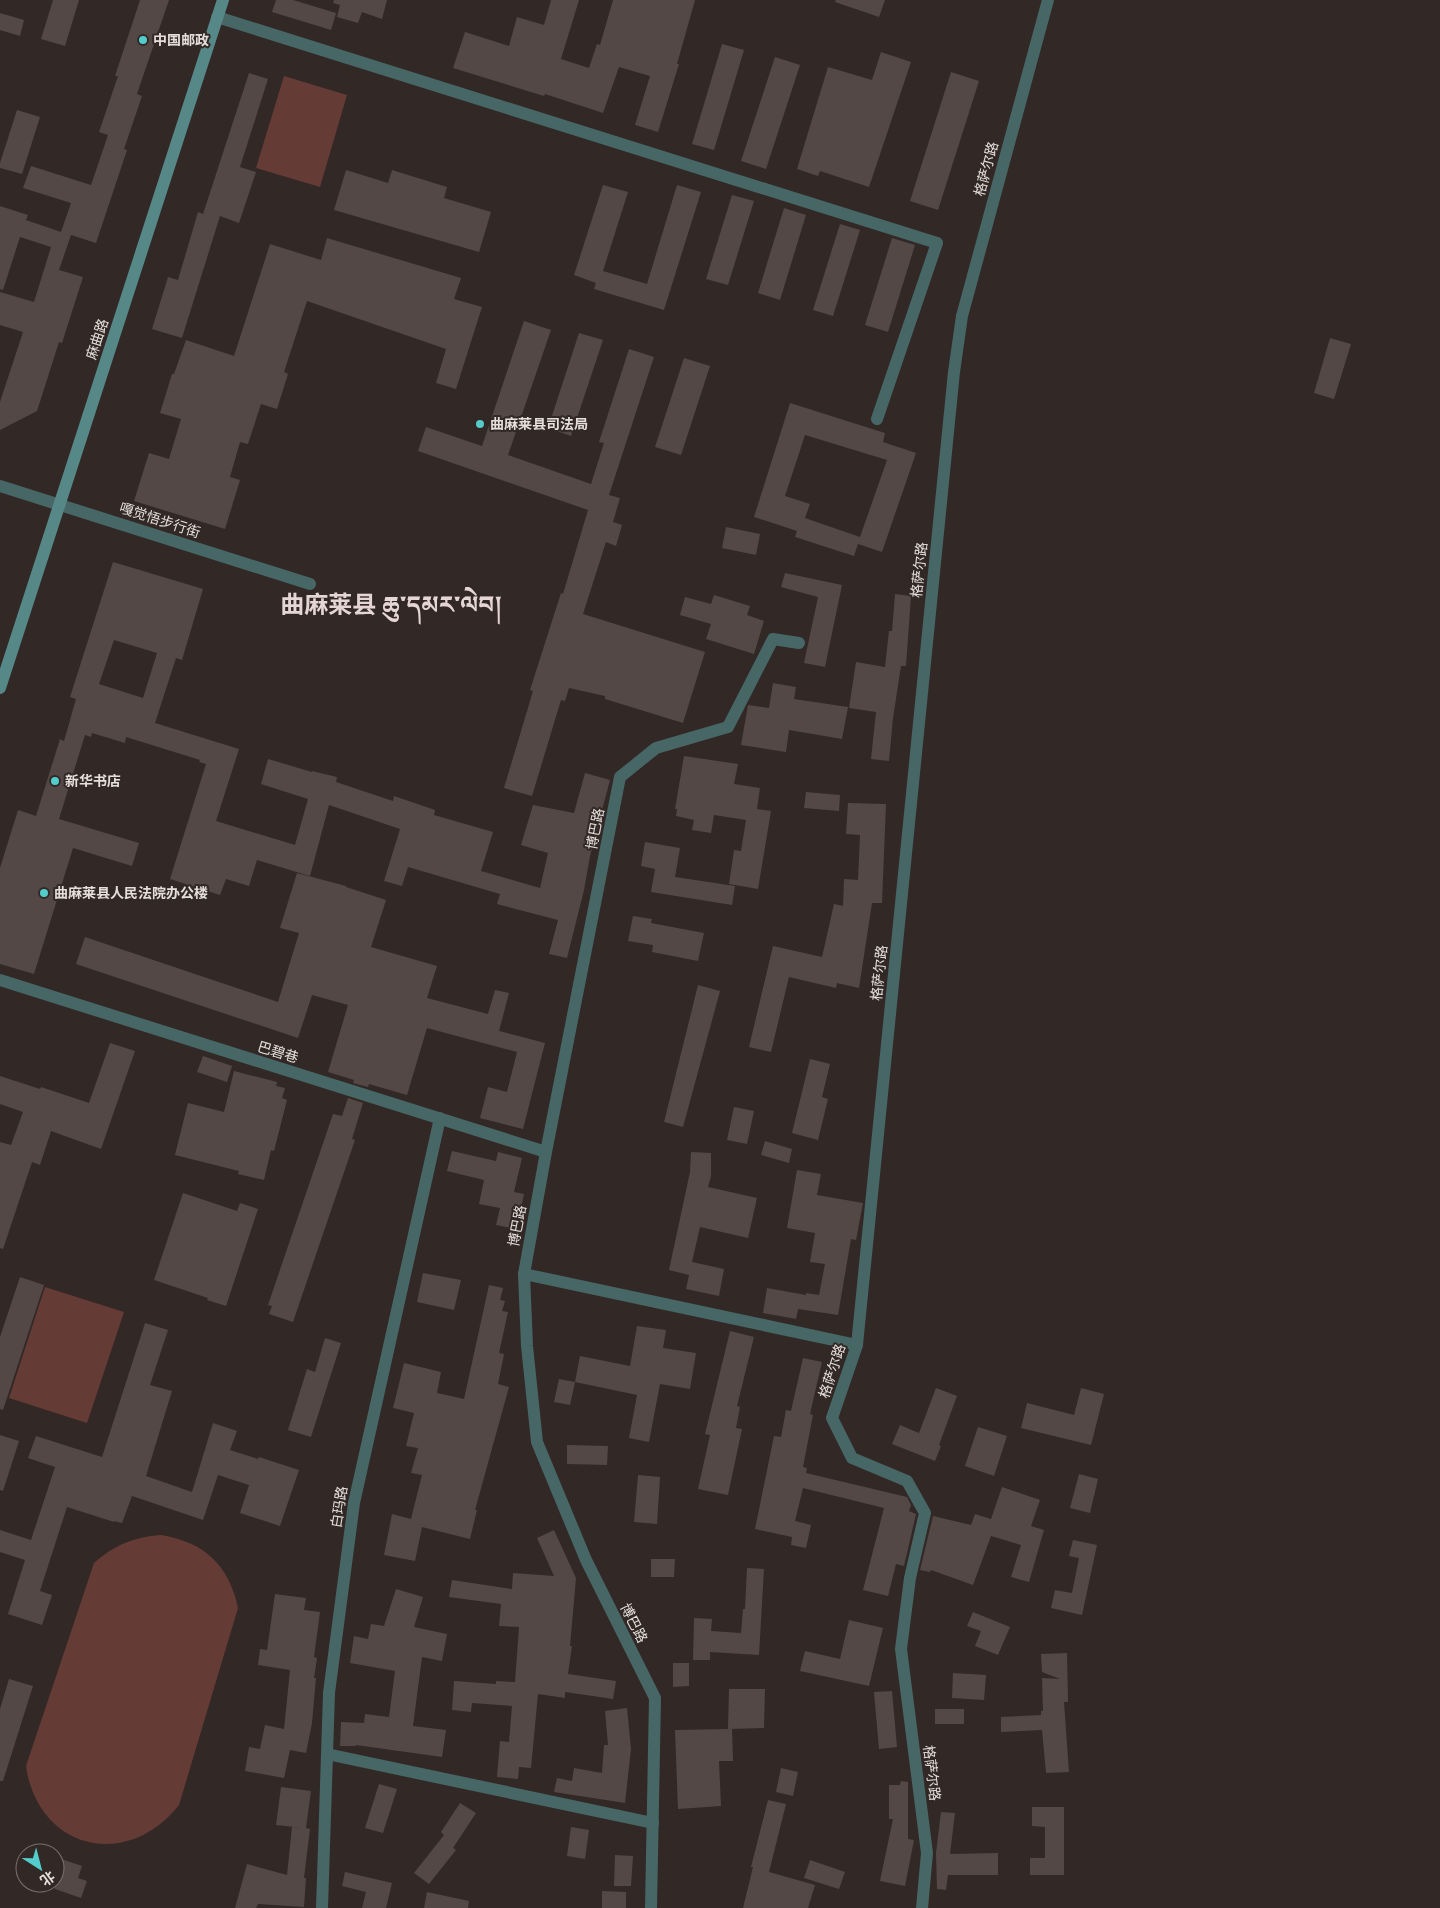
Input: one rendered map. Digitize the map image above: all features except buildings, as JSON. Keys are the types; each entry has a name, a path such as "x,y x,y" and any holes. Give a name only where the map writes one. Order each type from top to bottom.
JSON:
{"main road":[{"name":"麻曲路","path":"0,688 222,0"}],"street":[{"name":"格萨尔路","path":"922,1908 927,1852 901,1649 910,1578 925,1513 907,1481 852,1458 832,1418 857,1345 954,372 962,316 1048,0"},
{"path":"217,17 936,243 877,420"},
{"name":"嘎觉悟步行街","path":"0,486 310,584"},
{"name":"博巴路","path":"651,1908 655,1698 586,1560 537,1442 527,1346 524,1274 546,1152 620,777 656,748 728,727 772,639 799,642"},
{"name":"巴碧巷","path":"0,980 546,1152"},
{"name":"白玛路","path":"322,1908 329,1693 354,1503 440,1118"},
{"path":"524,1274 857,1345"},
{"path":"328,1754 653,1823"}],"shaded area":[{"path":"284,76 347,95 320,187 256,168"},
{"path":"45,1287 124,1312 87,1423 9,1398"},
{"path":"161,1535 190,1543 212,1558 228,1579 238,1608 179,1805 158,1826 135,1839 111,1844 87,1842 66,1833 48,1817 34,1794 26,1766 94,1563 109,1551 125,1543"}],"place":[{"name":"中国邮政","path":"143,40"},
{"name":"曲麻莱县司法局","path":"480,424"},
{"name":"新华书店","path":"55,781"},
{"name":"曲麻莱县人民法院办公楼","path":"44,893"}],"district":[{"name":"曲麻莱县 ཆུ་དམར་ལེབ།","path":"391,605"}]}
